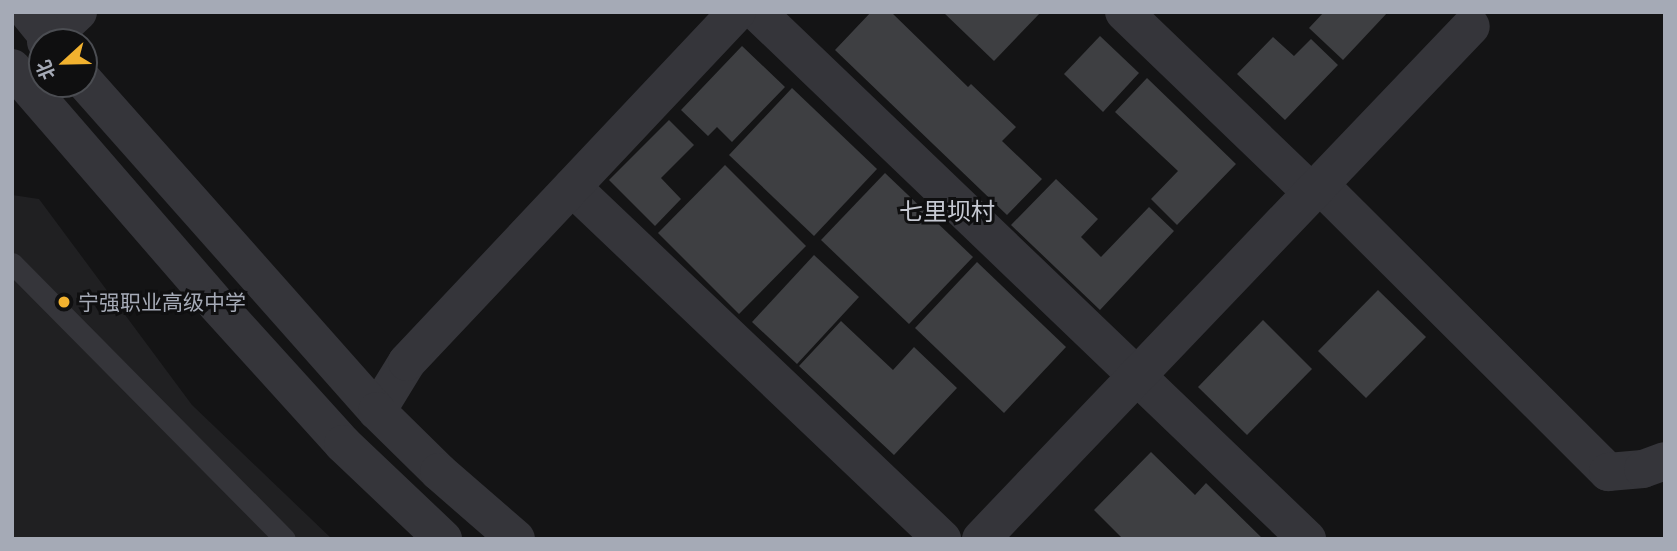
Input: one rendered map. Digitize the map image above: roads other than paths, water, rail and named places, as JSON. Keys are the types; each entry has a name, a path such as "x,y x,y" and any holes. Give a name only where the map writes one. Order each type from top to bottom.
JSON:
{"street":[{"path":"58,28 78,12"},
{"path":"377,411 407,362 737,12"},
{"path":"757,12 1307,539"},
{"path":"1124,12 1316,189 1608,472 1643,469 1665,461"},
{"path":"981,539 1471,26"},
{"path":"98,97 377,411 439,472 516,539"},
{"path":"67,98 217,305 344,444 443,539"},
{"path":"572,187 942,539"}],"lane":[{"path":"12,263 285,539"}],"place":[{"name":"宁强职业高级中学","path":"64,302"}],"district":[{"name":"七里坝村","path":"947,211"}]}
